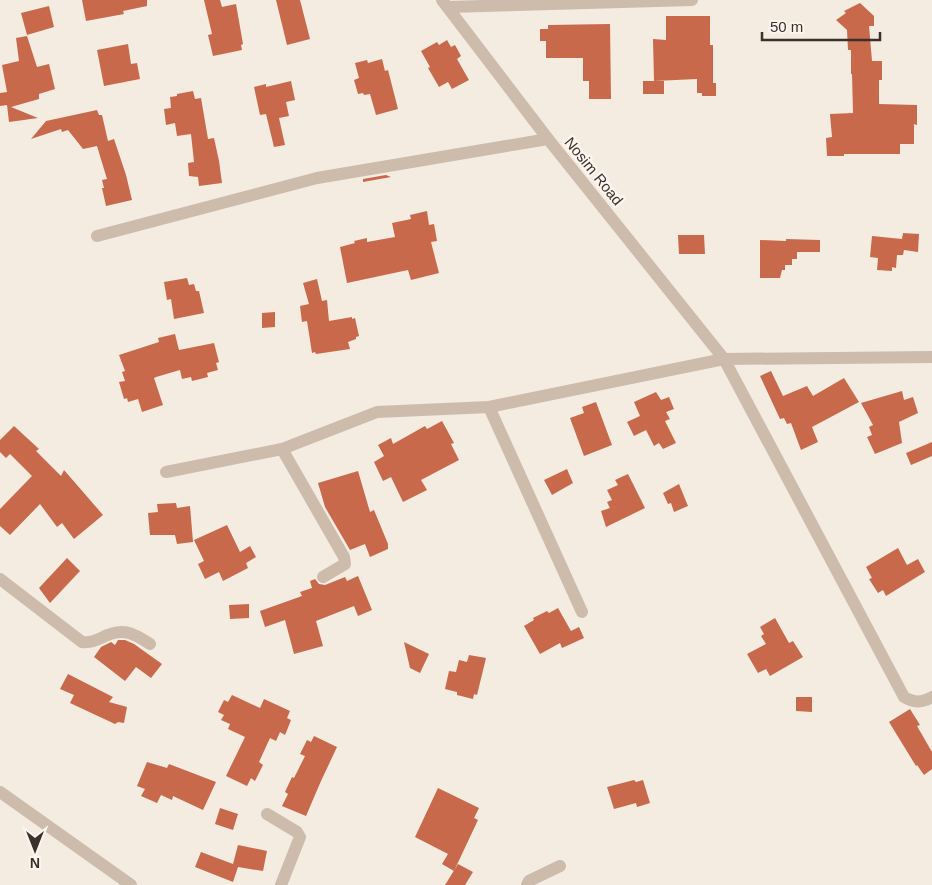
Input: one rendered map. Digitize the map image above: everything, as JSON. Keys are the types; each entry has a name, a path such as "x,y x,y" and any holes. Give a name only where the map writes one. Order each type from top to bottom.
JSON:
{"street":[{"path":"445,4 692,0"},
{"name":"Nosim Road","path":"445,4 548,139 724,359 904,696 914,702 926,701 932,697"},
{"path":"96,236 317,178 548,139"},
{"path":"166,472 282,449 377,412 489,407 724,359 932,357"},
{"path":"489,407 582,612"},
{"path":"282,449 344,557 345,564 322,577"},
{"path":"0,579 82,642 89,643 108,634 127,631 150,644"},
{"path":"0,792 131,885"},
{"path":"267,814 297,832 300,837 281,885"},
{"path":"527,885 529,881 560,866"}],"building":[{"path":"82,0 147,0 147,6 123,11 124,14 86,21"},
{"path":"204,0 220,0 222,7 236,4 243,44 241,45 242,50 213,56 208,35 212,34"},
{"path":"276,0 300,0 310,39 287,45"},
{"path":"860,3 874,16 874,26 869,26 872,61 882,61 882,80 879,80 879,104 917,105 917,125 914,124 914,144 900,144 900,154 844,154 844,156 827,156 826,138 832,137 830,114 853,113 851,50 848,50 847,30 836,20 846,13 844,11"},
{"path":"49,6 54,27 27,35 21,13"},
{"path":"666,16 710,16 710,45 713,45 713,83 716,83 716,96 702,96 702,93 697,93 697,79 654,81 653,39 666,40"},
{"path":"610,24 611,99 589,99 589,81 583,81 583,58 546,58 546,41 540,41 540,29 548,29 548,25"},
{"path":"27,36 37,67 49,64 55,89 39,94 39,99 11,107 38,118 9,122 7,105 0,106 0,93 7,92 2,65 19,61 16,38"},
{"path":"447,40 451,47 455,45 461,56 457,59 469,80 452,89 448,82 439,87 421,51 437,42 439,45"},
{"path":"128,44 131,64 137,63 140,79 104,86 97,50"},
{"path":"382,59 385,71 388,70 398,109 376,115 370,94 358,94 354,80 359,78 355,63 367,60 368,63"},
{"path":"291,81 295,100 286,102 289,116 279,118 285,145 274,147 266,114 260,115 254,87 266,84 266,87"},
{"path":"643,81 664,81 664,94 643,94"},
{"path":"193,91 195,99 201,98 208,139 214,138 222,183 199,186 198,177 189,176 188,163 194,162 191,134 177,136 175,123 166,125 164,109 171,108 170,97"},
{"path":"97,110 99,115 102,115 108,141 114,139 132,200 106,206 102,180 107,179 97,146 83,149 68,130 62,132 61,129 31,139 46,121"},
{"path":"386,175 391,177 363,182 363,179"},
{"path":"427,211 429,225 434,224 437,241 431,242 439,273 411,280 408,270 347,283 340,247 367,238 367,242 395,237 392,223 411,219 410,215"},
{"path":"903,233 919,234 918,252 904,250 903,255 897,255 896,268 892,267 892,271 877,270 878,258 870,257 872,236 902,239"},
{"path":"678,235 704,235 705,254 679,254"},
{"path":"786,239 820,240 820,252 797,252 797,259 792,259 792,265 785,265 785,270 782,270 780,278 760,278 760,240 786,241"},
{"path":"187,278 189,285 194,284 196,291 199,291 204,313 174,319 171,299 167,300 164,282"},
{"path":"317,279 322,301 327,300 329,321 355,318 359,336 348,342 350,349 312,353 307,321 302,322 300,306 309,304 303,283"},
{"path":"275,312 275,327 262,328 262,313"},
{"path":"175,334 179,350 214,343 219,362 216,363 218,370 207,373 208,377 192,381 191,377 182,379 180,370 154,378 163,405 142,412 138,399 128,402 127,398 124,399 119,382 125,381 122,372 125,371 119,355 159,342 158,338"},
{"path":"771,371 783,396 807,386 813,396 844,378 859,402 812,427 818,442 801,450 791,423 787,424 784,418 780,419 760,376"},
{"path":"902,391 904,400 913,397 918,413 899,422 902,443 875,454 867,437 872,435 869,427 873,425 861,403"},
{"path":"656,392 661,400 669,397 674,409 666,412 670,419 665,421 676,443 663,449 659,443 654,446 646,430 634,436 627,422 640,416 634,402"},
{"path":"596,402 612,445 584,456 570,418 584,413 582,407"},
{"path":"442,421 454,443 451,444 459,460 421,480 427,490 403,502 391,477 383,481 374,462 384,456 378,445 391,438 393,444 425,426 427,429"},
{"path":"14,426 39,449 36,451 61,476 64,470 103,515 74,539 62,523 57,527 40,504 10,535 0,526 0,509 32,476 10,454 6,458 0,452 0,440"},
{"path":"932,442 932,456 911,465 906,453"},
{"path":"567,469 573,483 552,495 544,480"},
{"path":"358,471 370,512 374,510 388,544 388,549 370,557 365,544 350,550 325,507 318,483"},
{"path":"628,474 645,508 606,527 601,511 610,508 607,502 612,500 607,490 618,485 615,480"},
{"path":"679,484 688,506 674,512 671,503 668,504 663,493"},
{"path":"176,503 177,508 190,506 193,542 177,544 175,535 150,535 148,513 158,512 157,504"},
{"path":"227,525 240,552 250,546 256,557 246,563 248,568 223,581 219,572 205,579 198,564 204,561 194,540"},
{"path":"898,548 907,565 918,559 925,572 886,596 883,590 878,593 869,579 872,578 866,567"},
{"path":"67,558 80,571 50,603 39,588"},
{"path":"358,576 372,610 358,616 354,606 316,621 323,646 294,654 285,620 265,627 260,611 302,596 300,592 312,588 310,581 315,579 319,584 325,585 345,577 347,581"},
{"path":"249,604 249,618 230,619 229,605"},
{"path":"558,608 571,631 579,627 584,638 562,648 560,643 540,654 524,626 534,620 533,618"},
{"path":"775,618 789,643 793,641 803,657 770,676 766,669 758,673 747,654 766,644 761,636 764,634 760,627"},
{"path":"118,640 125,640 134,644 162,664 151,678 136,667 125,681 94,657 101,647 111,642 115,645"},
{"path":"404,642 429,654 420,673 410,668"},
{"path":"469,655 486,658 477,695 474,694 473,699 457,695 457,692 445,689 449,671 456,672 459,660 467,662"},
{"path":"68,674 113,697 109,702 127,707 124,723 118,722 115,724 70,703 74,695 60,689"},
{"path":"232,695 260,708 264,699 290,711 287,718 291,720 285,735 280,732 276,741 270,738 259,762 263,765 255,781 251,778 247,786 226,776 245,737 228,729 230,724 221,720 224,715 218,712 224,700 228,702"},
{"path":"796,697 812,697 812,712 796,711"},
{"path":"910,709 920,725 917,726 932,752 932,769 924,775 916,766 889,722"},
{"path":"314,736 337,747 306,816 282,806 288,794 285,792 305,756 300,754 307,740 311,742"},
{"path":"147,762 167,768 169,764 216,782 203,810 173,796 172,800 161,795 157,803 141,796 145,789 137,786"},
{"path":"634,780 636,782 643,780 650,803 637,807 636,803 614,809 607,787"},
{"path":"438,788 479,808 474,818 478,820 454,871 442,864 448,854 415,837"},
{"path":"220,808 238,814 233,830 215,824"},
{"path":"238,845 267,851 263,871 238,867 233,882 195,867 201,852 233,864"},
{"path":"458,864 473,872 465,885 445,885"}]}
